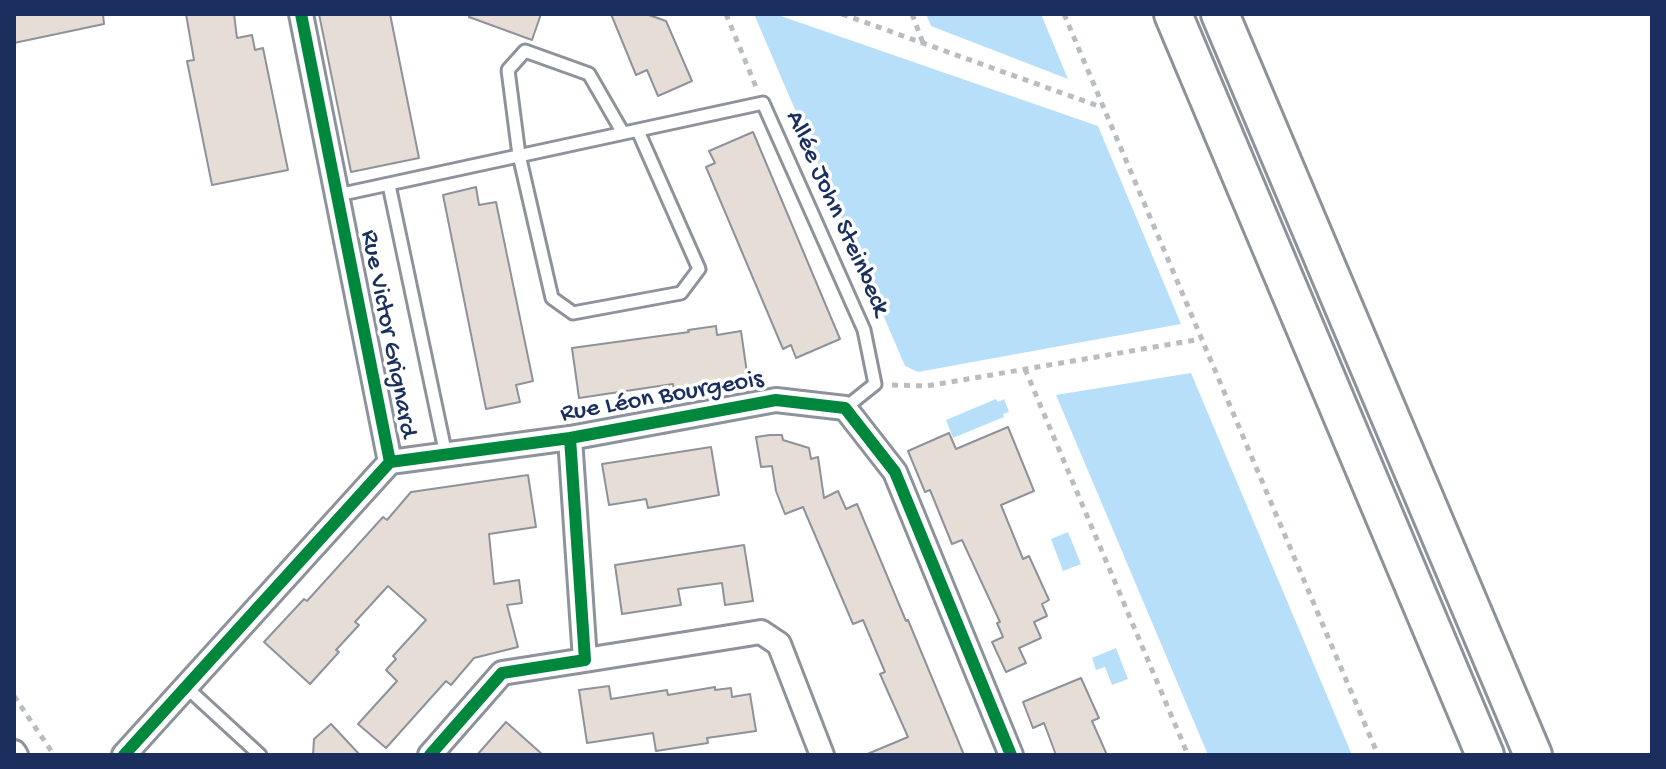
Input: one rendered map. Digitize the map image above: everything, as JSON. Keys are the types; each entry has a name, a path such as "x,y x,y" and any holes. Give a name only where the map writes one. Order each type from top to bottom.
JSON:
{"highway":[{"path":"1173,14 1485,755"},
{"path":"1220,14 1533,755"}],"street":[{"name":"Rue Victor Grignard","path":"124,755 390,462 301,14"},
{"name":"Rue Léon Bourgeois","path":"390,462 570,438 776,400 845,408"},
{"path":"845,408 895,472 1011,755"},
{"path":"570,438 585,660"},
{"path":"430,755 502,673 761,632 779,644 822,755"}],"lane":[{"path":"623,133 589,74 525,51 508,70 519,155 552,298 573,313 681,293 699,269 638,131"},
{"name":"Allée John Steinbeck","path":"338,195 763,103 864,330 875,384"},
{"path":"389,185 446,455"},
{"path":"845,408 875,384"},
{"path":"186,687 260,755"}],"path":[{"path":"726,14 763,103"},
{"path":"842,14 1102,107"},
{"path":"912,14 923,43"},
{"path":"1064,14 1378,755"},
{"path":"875,384 927,386 1201,339"},
{"path":"1025,369 1188,755"},
{"path":"14,696 54,755"}],"water":[{"path":"754,14 775,14 1098,126 1181,324 918,372 905,366"},
{"path":"926,14 1041,14 1068,79 931,26"},
{"path":"1191,373 1352,755 1208,755 1056,395"},
{"path":"996,399 998,402 1004,399 1009,412 1003,414 1004,417 953,438 946,420"},
{"path":"1068,532 1081,564 1063,571 1051,539"},
{"path":"1116,648 1128,679 1112,685 1105,667 1096,670 1092,658"}],"building":[{"path":"14,14 103,14 104,24 14,43"},
{"path":"186,14 234,14 237,38 252,35 255,50 263,48 288,170 212,185 187,61 194,60"},
{"path":"319,14 390,14 419,158 351,172"},
{"path":"470,14 541,14 532,40 469,17"},
{"path":"611,14 646,14 666,21 692,81 658,96 647,70 636,75"},
{"path":"753,132 840,339 796,358 791,345 783,349 706,167 715,163 709,151"},
{"path":"476,187 479,205 496,202 533,381 516,385 520,402 486,409 443,195"},
{"path":"716,326 717,335 741,331 748,380 674,391 673,384 579,398 572,348"},
{"path":"1008,427 1034,491 1001,505 1023,559 1029,556 1049,600 1042,604 1047,616 1034,622 1041,638 1019,648 1026,663 1006,672 992,642 1003,637 997,623 1000,622 962,540 952,544 930,490 925,492 908,451 949,433 956,449"},
{"path":"782,435 783,440 809,448 811,459 818,457 824,498 838,491 846,509 857,504 964,755 865,755 908,737 880,674 885,672 863,620 853,624 803,507 785,514 776,491 772,466 761,467 756,437"},
{"path":"711,447 719,495 648,508 646,499 609,505 602,464"},
{"path":"528,475 536,527 489,534 494,584 519,580 522,603 507,605 518,647 474,658 451,685 446,681 386,748 358,724 397,681 386,670 396,659 393,656 426,620 388,586 355,622 359,625 310,684 264,642 304,599 307,601 383,517 387,520 411,492"},
{"path":"744,545 753,601 725,605 722,583 678,589 681,605 622,614 615,565"},
{"path":"1081,678 1099,718 1092,721 1107,755 1056,755 1044,723 1033,728 1023,702"},
{"path":"609,686 611,699 667,690 668,695 715,687 715,690 731,688 732,697 750,694 756,731 707,738 708,743 656,751 653,733 587,743 579,690"},
{"path":"506,722 543,755 477,755"},
{"path":"331,724 360,755 313,755 314,739"}],"cycle path":[{"path":"124,755 390,462 301,14"},
{"path":"390,462 570,438 776,400 845,408 895,472 1011,755"},
{"path":"430,755 502,673 585,660 570,438"}]}
